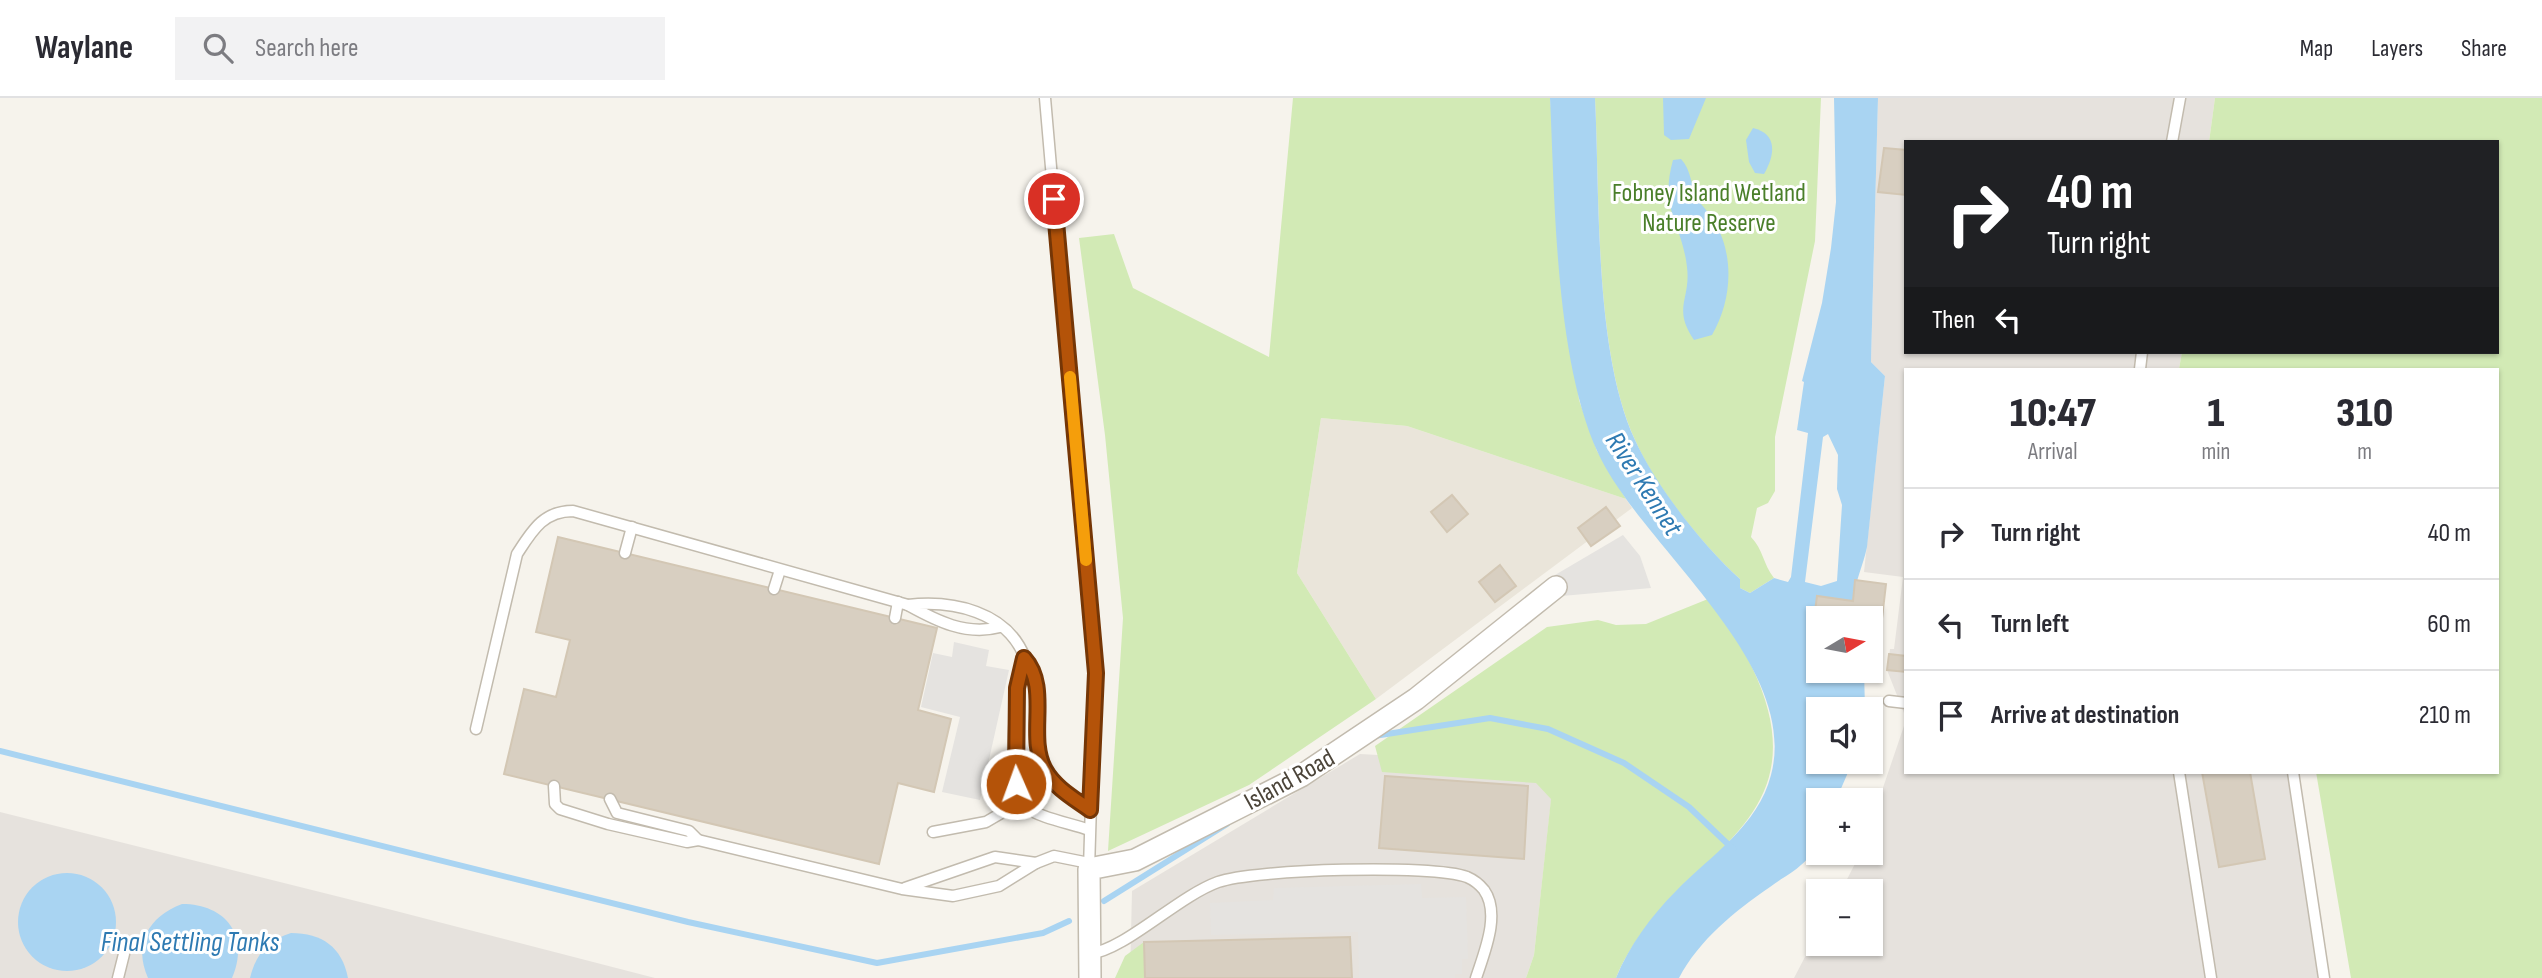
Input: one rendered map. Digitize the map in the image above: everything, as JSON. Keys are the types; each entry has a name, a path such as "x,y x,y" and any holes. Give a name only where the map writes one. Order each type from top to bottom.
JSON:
{"street":[{"name":"Island Road","path":"1089,866 1135,860 1301,776 1416,699 1556,587"},
{"path":"1089,866 1090,978"}],"lane":[{"path":"554,786 555,804 560,809 607,824 687,842 698,840 902,889 935,894 967,895 999,886 1037,863 1062,856 1089,866 1096,673 1045,98"},
{"path":"2172,140 2180,98"},
{"path":"476,729 517,554 542,520 563,511 632,527 903,604 941,624 979,631 1000,627"},
{"path":"625,553 632,527"},
{"path":"774,589 780,570"},
{"path":"903,604 938,602 982,612 1021,648 1024,658 1032,666 1036,686 1040,758 1044,769 1065,793 1090,810"},
{"path":"895,618 903,604"},
{"path":"1024,658 1017,688 1014,760 1016,784 1022,801 1036,813 1089,830"},
{"path":"1889,701 1904,703"},
{"path":"2179,774 2211,978"},
{"path":"2293,774 2324,978"},
{"path":"610,799 617,813 689,831 698,840"},
{"path":"933,832 986,822 1022,801"},
{"path":"902,889 995,857 1037,863"},
{"path":"1089,954 1105,953 1180,901 1218,882 1237,877 1284,872 1450,874 1477,883 1489,901 1488,935 1476,978"},
{"path":"118,978 124,954"}],"shaded area":[{"path":"1878,98 2215,98 2209,140 1904,140 1904,354 2182,354 2179,368 1904,368 1904,713 1887,670 1890,649 1894,649 1903,577 1864,572 1885,376 1871,362"},
{"path":"1321,418 1407,426 1626,499 1632,508 1376,699 1297,573"},
{"path":"1623,535 1640,556 1651,588 1562,596 1550,578"},
{"path":"954,642 989,650 986,666 1009,670 980,800 942,792 960,717 921,707 933,653 952,657"},
{"path":"1904,726 1904,774 2290,774 2329,978 1794,978 1806,955 1883,956 1883,879 1847,879 1854,865 1883,865 1883,788"},
{"path":"1360,754 1555,765 1534,955 1526,978 1130,978 1132,891"},
{"path":"0,812 392,910 655,978 0,978"},
{"path":"1421,884 1422,898 1466,897 1468,959 1462,959 1462,974 1455,974 1455,978 1359,978 1358,932 1211,935 1210,903 1273,900 1274,888"}],"green space":[{"path":"1293,98 1550,98 1579,400 1597,451 1626,499 1407,426 1321,418 1297,573 1376,699 1249,785 1108,851 1123,618 1105,435 1079,238 1114,234 1133,288 1269,357"},
{"name":"Fobney Island Wetland Nature Reserve","path":"1595,98 1821,98 1815,241 1775,437 1775,491 1768,503 1757,508 1751,537 1774,578 1750,593 1740,588 1740,579 1696,533 1667,495 1635,440 1622,404 1612,363 1606,319 1599,226"},
{"path":"2215,98 2542,98 2542,978 2351,978 2316,774 2499,774 2499,368 2179,368 2182,354 2499,354 2499,140 2209,140"},
{"path":"1708,599 1748,658 1771,723 1771,767 1757,805 1733,837 1671,899 1640,935 1616,978 1526,978 1534,955 1551,799 1536,783 1382,772 1375,746 1547,627 1598,620 1616,625 1646,624"},
{"path":"1144,942 1145,978 1115,978 1125,956"}],"water":[{"name":"River Kennet","path":"1550,98 1595,98 1599,227 1606,319 1612,363 1622,404 1635,440 1655,476 1696,533 1740,579 1740,588 1750,593 1774,578 1788,582 1791,577 1808,433 1797,430 1802,381 1822,303 1836,202 1834,98 1878,98 1871,362 1885,376 1867,547 1853,601 1817,596 1816,606 1806,606 1806,683 1864,683 1865,697 1806,697 1806,774 1847,774 1841,788 1806,788 1806,860 1719,927 1697,951 1679,978 1616,978 1634,943 1658,911 1732,839 1756,810 1771,775 1774,733 1763,690 1741,648 1712,606 1619,489 1598,453 1584,415 1573,372 1565,327 1556,231","holes":["1828,434 1838,455 1837,489 1842,505 1837,581 1821,586 1805,582 1823,437"]},
{"path":"1663,98 1706,98 1689,139 1671,140 1664,135"},
{"path":"1753,128 1767,135 1772,146 1764,174 1755,173 1749,162 1746,140"},
{"path":"1681,159 1698,199 1721,234 1728,263 1727,293 1719,322 1712,335 1694,340 1684,319 1687,267 1669,192 1673,160"},
{"name":"Final Settling Tanks","path":"67,873 86,877 101,888 112,903 116,922 112,941 101,956 86,967 67,971 48,967 33,956 22,941 18,922 22,903 33,888 48,877"},
{"name":"Final Settling Tanks","path":"182,904 198,905 211,910 222,916 230,925 236,936 238,949 232,978 148,978 142,954 147,933 160,916"},
{"name":"Final Settling Tanks","path":"291,933 312,936 329,944 341,958 348,978 250,978 259,955 269,944"}],"building":[{"path":"1884,148 1904,150 1904,195 1878,192"},
{"path":"1452,495 1468,514 1447,532 1431,512"},
{"path":"1606,507 1620,526 1591,546 1578,528"},
{"path":"558,537 937,628 918,710 951,719 934,792 898,783 879,864 504,774 524,689 556,697 570,640 536,632"},
{"path":"1500,565 1516,586 1495,602 1479,582"},
{"path":"1855,580 1886,584 1883,610 1883,606 1816,606 1817,596 1853,601"},
{"path":"1889,654 1904,656 1904,672 1887,670"},
{"path":"2202,774 2250,774 2265,859 2219,867"},
{"path":"1385,776 1528,786 1524,859 1379,848"},
{"path":"1350,937 1352,978 1145,978 1144,942"}],"waterway":[{"path":"1374,736 1490,718 1548,729 1624,763 1689,807 1733,849"},
{"path":"0,751 688,922 877,963 1043,933 1069,921"},
{"path":"1104,901 1227,824"}],"slow traffic":[{"path":"1070,377 1086,560"}],"route":[{"path":"1016,784 1014,760 1017,688 1024,658 1032,666 1036,686 1038,738 1044,769 1065,793 1090,810 1096,673 1054,199"}]}
